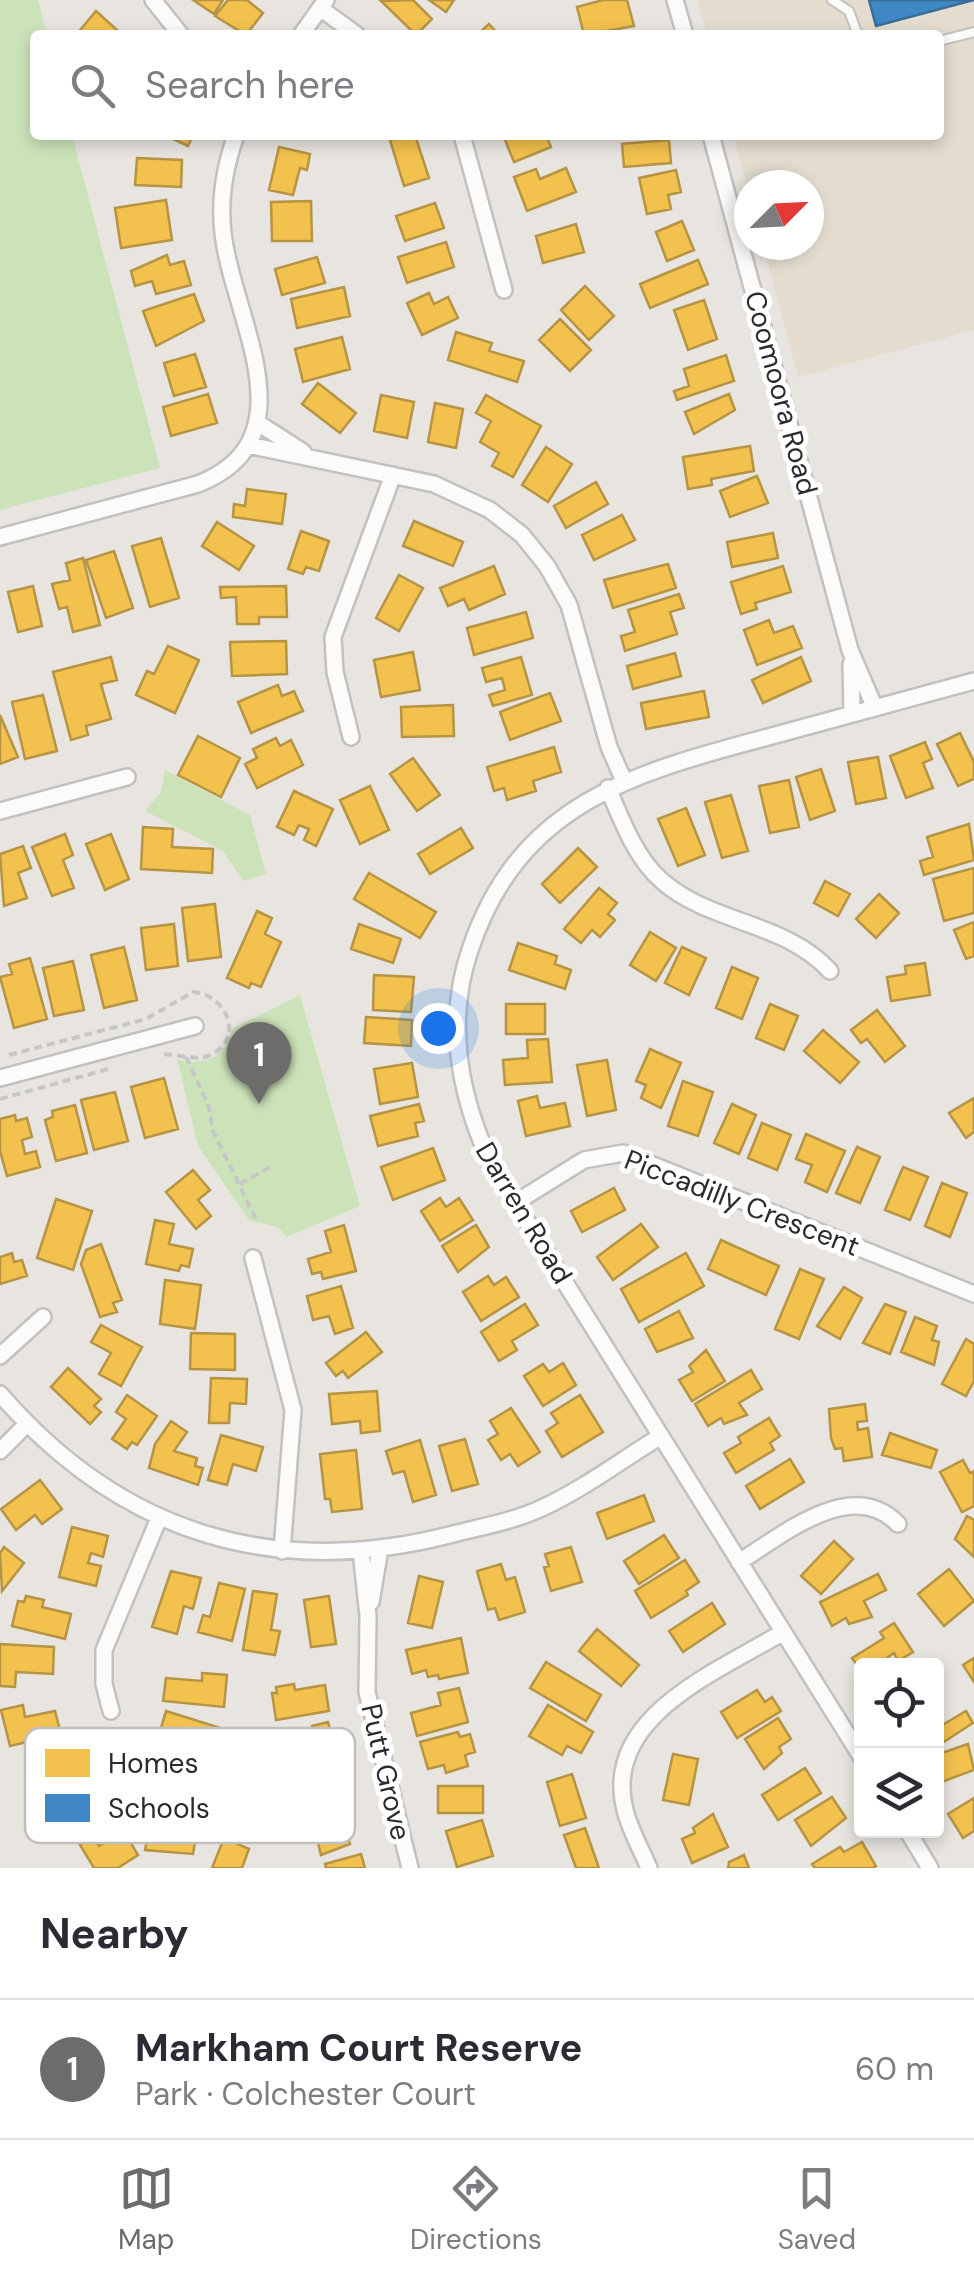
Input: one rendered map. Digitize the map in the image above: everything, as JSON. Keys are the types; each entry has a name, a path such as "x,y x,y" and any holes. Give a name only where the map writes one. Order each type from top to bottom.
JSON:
{"street":[{"path":"153,0 177,30"},
{"path":"675,0 684,30"},
{"path":"305,30 323,4 352,30"},
{"path":"0,537 198,484 221,474 248,445 258,424 260,384 222,233 224,182 235,140"},
{"path":"463,140 504,290"},
{"name":"Coomoora Road","path":"713,140 850,650 874,708"},
{"path":"258,424 311,456"},
{"path":"248,445 311,456 362,472 393,475 456,492 490,510 522,535 548,566 570,605 609,747 624,781"},
{"path":"351,736 335,672 334,637 393,475"},
{"name":"Coomoora Road","path":"850,650 852,714"},
{"name":"Darren Road","path":"856,1748 515,1203 478,1135 462,1082 458,1008 466,962 489,903 514,865 555,821 608,788 655,768 974,681"},
{"path":"0,812 126,777"},
{"path":"608,788 640,853 660,880 686,896 790,938 830,971"},
{"path":"0,1078 195,1026"},
{"name":"Piccadilly Crescent","path":"515,1203 584,1160 623,1153 974,1294"},
{"path":"253,1258 293,1410 282,1551"},
{"path":"0,1356 43,1317"},
{"path":"0,1394 26,1424 98,1485 158,1518 203,1535 282,1551 380,1549 438,1538 541,1508 661,1436"},
{"path":"0,1451 26,1424"},
{"path":"740,1562 837,1508 876,1507 898,1524"},
{"path":"111,1711 104,1684 104,1650 158,1518"},
{"name":"Putt Grove","path":"368,1616 380,1549"},
{"name":"Putt Grove","path":"361,1551 368,1616 366,1692 410,1868"},
{"path":"649,1868 624,1808 626,1758 638,1732 656,1710 783,1632"},
{"path":"912,1838 930,1868"}],"lane":[{"path":"832,0 849,11 856,30"},
{"path":"944,41 974,32"}],"path":[{"path":"144,1060 174,1054 186,1057 209,1107 213,1131 258,1223"},
{"path":"0,1098 126,1064"},
{"path":"240,1184 272,1166"}],"shaded area":[{"path":"697,0 974,0 974,330 798,377 767,260 824,260 824,170 743,170 734,140 944,140 944,30 706,30"}],"green space":[{"path":"0,0 38,0 46,30 30,30 30,140 73,140 160,468 0,510"},
{"path":"165,770 250,815 266,874 243,881 223,851 145,811 161,792"},
{"path":"300,995 360,1206 286,1237 279,1228 249,1220 198,1146 177,1059 197,1062 213,1058 225,1047 232,1029"}],"building: Homes":[{"path":"193,0 223,0 214,14"},
{"path":"228,0 247,0 263,13 250,30 238,30 215,16"},
{"path":"413,0 432,19 421,30 411,30 381,1"},
{"path":"429,0 454,0 446,12"},
{"path":"603,0 627,0 634,26 583,30 577,7"},
{"path":"96,11 117,30 80,30"},
{"path":"390,140 417,140 429,178 404,186"},
{"path":"505,140 548,140 551,147 514,162"},
{"path":"669,140 671,163 624,167 622,144"},
{"path":"279,147 310,154 307,170 300,168 293,195 269,190"},
{"path":"137,158 182,160 181,187 135,185"},
{"path":"566,168 576,192 527,211 514,177 536,169 540,179"},
{"path":"676,170 681,192 668,195 671,209 647,214 639,178"},
{"path":"166,200 172,240 121,248 115,208"},
{"path":"311,201 312,241 272,241 271,202"},
{"path":"435,203 444,228 405,241 396,216"},
{"path":"682,221 694,250 667,261 656,232"},
{"path":"576,224 584,252 543,263 536,236"},
{"path":"446,242 454,267 407,283 398,257"},
{"path":"167,255 170,265 184,261 191,285 156,294 152,281 135,286 131,271"},
{"path":"317,257 325,283 282,295 275,269"},
{"path":"698,260 708,284 650,308 640,284"},
{"path":"585,286 614,316 589,340 561,310"},
{"path":"344,287 350,316 297,328 291,299"},
{"path":"429,293 434,304 448,297 458,318 422,335 407,303"},
{"path":"194,294 204,321 156,346 143,311"},
{"path":"704,300 717,339 688,350 674,310"},
{"path":"560,319 591,350 570,371 539,340"},
{"path":"456,332 492,343 489,351 524,361 517,382 448,360"},
{"path":"342,337 350,369 303,382 295,349"},
{"path":"195,354 206,387 174,396 164,363"},
{"path":"726,355 734,381 677,400 674,391 689,386 684,369"},
{"path":"318,383 356,413 340,433 302,404"},
{"path":"208,394 217,423 171,436 163,407"},
{"path":"729,394 735,410 694,434 685,412"},
{"path":"381,395 414,402 407,438 374,431"},
{"path":"486,395 541,426 513,477 492,466 499,453 480,442 491,421 476,413"},
{"path":"435,403 463,409 456,448 428,442"},
{"path":"750,446 754,471 711,479 712,485 688,489 683,457"},
{"path":"546,447 572,464 548,502 522,485"},
{"path":"757,476 768,503 730,517 720,491"},
{"path":"596,482 608,504 566,528 554,506"},
{"path":"247,489 286,494 282,524 233,517 234,504 245,506"},
{"path":"622,515 635,540 594,560 582,535"},
{"path":"414,521 463,542 453,566 403,546"},
{"path":"217,522 254,546 239,570 202,546"},
{"path":"301,531 329,541 319,571 306,567 303,574 288,569"},
{"path":"773,533 778,558 732,567 727,542"},
{"path":"161,538 179,598 150,607 132,546"},
{"path":"114,551 133,608 106,618 86,560"},
{"path":"83,558 100,625 73,632 67,607 59,609 52,584 70,580 66,563"},
{"path":"668,564 676,588 613,608 604,580"},
{"path":"494,566 505,594 469,610 464,599 448,606 440,588"},
{"path":"783,566 791,592 755,603 757,609 741,614 731,582"},
{"path":"399,575 423,588 399,631 376,618"},
{"path":"33,586 42,626 18,632 8,592"},
{"path":"286,586 287,617 259,617 259,624 237,624 236,597 221,598 220,587"},
{"path":"679,594 684,608 670,612 677,634 625,651 621,636 635,632 628,610"},
{"path":"526,612 533,638 474,655 467,628"},
{"path":"769,620 774,633 793,626 802,648 757,665 744,630"},
{"path":"286,641 287,674 232,676 230,642"},
{"path":"168,646 199,660 175,713 136,695 147,671 154,674"},
{"path":"413,652 420,690 381,697 374,660"},
{"path":"675,653 681,676 633,689 627,666"},
{"path":"111,657 117,680 101,684 111,719 86,726 88,735 71,740 53,672"},
{"path":"521,657 532,695 493,706 489,695 505,690 502,678 486,682 482,668"},
{"path":"801,657 811,681 763,703 752,680"},
{"path":"278,685 282,696 294,691 303,711 251,733 238,702"},
{"path":"704,691 709,717 646,729 641,703"},
{"path":"550,693 561,721 510,740 500,712"},
{"path":"43,695 57,751 25,759 12,702"},
{"path":"453,705 454,736 402,737 401,707"},
{"path":"0,715 18,757 0,764"},
{"path":"960,733 974,762 974,779 958,786 937,744"},
{"path":"198,736 240,758 221,797 178,775"},
{"path":"276,738 280,746 291,740 303,765 257,788 245,764 257,758 253,749"},
{"path":"925,742 932,759 923,763 933,788 906,798 890,756"},
{"path":"554,747 561,772 533,781 536,791 507,800 504,788 494,791 487,767"},
{"path":"878,757 886,798 856,804 848,762"},
{"path":"413,758 440,795 417,811 390,774"},
{"path":"821,769 835,811 810,820 796,777"},
{"path":"789,780 799,827 770,833 759,786"},
{"path":"370,786 389,830 360,844 340,800"},
{"path":"294,791 333,809 316,846 304,840 309,829 299,825 294,835 277,827"},
{"path":"731,795 748,851 722,858 705,802"},
{"path":"686,808 705,855 678,866 658,819"},
{"path":"969,824 974,860 924,875 920,861 933,857 927,837"},
{"path":"143,827 173,829 172,847 213,849 212,873 141,869"},
{"path":"461,828 473,848 430,874 418,854"},
{"path":"65,834 73,855 63,860 74,888 52,896 32,847"},
{"path":"111,834 129,879 105,890 86,844"},
{"path":"23,846 31,868 18,873 27,898 4,906 0,854"},
{"path":"578,848 597,867 560,903 542,884"},
{"path":"974,868 974,913 944,921 933,879"},
{"path":"369,873 436,912 420,938 354,899"},
{"path":"825,881 850,894 838,916 814,903"},
{"path":"599,888 617,903 608,914 615,920 600,937 592,930 581,943 564,929"},
{"path":"879,894 899,913 876,938 856,919"},
{"path":"215,904 221,957 188,961 182,908"},
{"path":"257,911 272,918 265,934 281,942 261,987 251,983 249,988 227,978"},
{"path":"974,922 974,956 966,959 954,930"},
{"path":"174,924 178,966 146,970 141,928"},
{"path":"359,924 401,939 393,963 351,949"},
{"path":"650,932 676,948 656,981 630,965"},
{"path":"518,943 557,956 555,964 571,970 565,989 509,970"},
{"path":"124,947 137,1000 104,1008 91,955"},
{"path":"682,947 706,958 689,995 665,983"},
{"path":"30,958 47,1019 14,1028 0,977 12,974 9,964"},
{"path":"73,961 84,1010 54,1016 43,968"},
{"path":"925,963 930,995 891,1001 887,977 906,974 905,966"},
{"path":"732,967 758,978 742,1019 716,1008"},
{"path":"374,975 414,977 411,1012 373,1010"},
{"path":"506,1004 545,1004 545,1034 506,1034"},
{"path":"770,1004 798,1016 784,1050 756,1038"},
{"path":"877,1010 905,1046 885,1062 867,1039 861,1043 851,1030"},
{"path":"366,1017 412,1020 411,1046 364,1043"},
{"path":"823,1030 859,1062 840,1083 804,1051"},
{"path":"548,1039 552,1082 505,1085 503,1060 528,1058 527,1040"},
{"path":"650,1049 681,1063 661,1108 641,1098 646,1085 636,1081"},
{"path":"607,1060 616,1110 587,1116 577,1065"},
{"path":"412,1063 418,1097 380,1104 374,1069"},
{"path":"164,1078 178,1129 145,1138 131,1087"},
{"path":"683,1081 713,1092 698,1136 668,1126"},
{"path":"115,1092 128,1141 94,1150 81,1100"},
{"path":"537,1096 540,1108 565,1103 570,1126 526,1136 518,1101"},
{"path":"974,1098 974,1132 966,1138 949,1113"},
{"path":"419,1104 424,1121 415,1123 418,1136 378,1146 370,1116"},
{"path":"732,1104 756,1115 739,1154 714,1143"},
{"path":"75,1105 87,1153 56,1161 45,1120 53,1117 52,1111"},
{"path":"15,1115 16,1121 27,1118 32,1137 22,1140 25,1154 36,1151 40,1167 7,1176 0,1151 0,1119"},
{"path":"762,1123 791,1135 777,1170 748,1158"},
{"path":"806,1134 845,1151 827,1192 805,1182 812,1165 796,1159"},
{"path":"857,1147 880,1157 860,1203 836,1193"},
{"path":"433,1148 445,1180 393,1200 381,1167"},
{"path":"903,1167 928,1177 910,1220 885,1210"},
{"path":"193,1170 210,1190 198,1200 211,1216 196,1229 166,1192"},
{"path":"942,1183 967,1193 950,1237 925,1226"},
{"path":"614,1188 625,1210 582,1232 571,1211"},
{"path":"440,1198 446,1207 459,1198 473,1220 440,1241 421,1211"},
{"path":"56,1199 92,1211 73,1270 37,1258"},
{"path":"155,1220 174,1224 169,1244 193,1249 189,1267 181,1265 179,1271 146,1264"},
{"path":"641,1224 658,1247 613,1280 597,1257"},
{"path":"344,1225 356,1271 323,1279 321,1272 312,1274 308,1259 331,1252 325,1231"},
{"path":"476,1225 489,1247 458,1272 442,1246"},
{"path":"721,1240 779,1266 766,1295 708,1269"},
{"path":"101,1244 122,1300 113,1303 117,1312 100,1317 81,1264 86,1250"},
{"path":"12,1253 14,1262 22,1260 27,1276 0,1284 0,1257"},
{"path":"686,1253 704,1286 639,1322 621,1289"},
{"path":"800,1269 824,1279 799,1339 775,1329"},
{"path":"488,1276 494,1285 506,1277 519,1297 481,1321 463,1292"},
{"path":"165,1280 201,1285 195,1329 160,1324"},
{"path":"341,1286 353,1328 335,1334 329,1316 313,1320 307,1296"},
{"path":"844,1287 862,1298 840,1339 817,1326"},
{"path":"525,1304 538,1325 512,1341 517,1350 499,1361 481,1332"},
{"path":"885,1304 906,1312 890,1354 863,1343"},
{"path":"679,1311 693,1338 657,1352 645,1329"},
{"path":"915,1317 937,1326 932,1340 939,1342 934,1365 901,1352"},
{"path":"101,1325 142,1347 121,1386 99,1374 111,1353 91,1342"},
{"path":"366,1332 382,1352 348,1378 343,1371 336,1376 326,1363"},
{"path":"191,1333 235,1334 235,1370 190,1369"},
{"path":"966,1339 974,1344 974,1381 966,1396 942,1384"},
{"path":"706,1350 725,1381 692,1401 679,1380 693,1372 689,1366"},
{"path":"563,1363 576,1385 543,1406 524,1376 543,1364 549,1372"},
{"path":"68,1368 101,1399 94,1406 101,1412 90,1424 51,1387"},
{"path":"751,1370 762,1389 739,1403 747,1415 724,1424 721,1418 708,1426 695,1404"},
{"path":"211,1378 247,1379 246,1404 230,1403 229,1423 209,1423"},
{"path":"377,1391 380,1431 361,1433 360,1421 332,1424 329,1394"},
{"path":"127,1395 157,1416 137,1445 132,1442 127,1449 112,1439 126,1419 116,1412"},
{"path":"580,1395 603,1432 562,1457 546,1431 558,1423 551,1413"},
{"path":"865,1404 867,1421 857,1422 858,1430 868,1428 872,1457 844,1461 842,1448 835,1449 831,1438 829,1409"},
{"path":"511,1408 540,1452 518,1466 510,1454 501,1460 488,1440 498,1434 490,1421"},
{"path":"769,1418 780,1436 770,1443 774,1450 736,1473 724,1453 741,1443 738,1437"},
{"path":"171,1421 187,1432 174,1451 197,1458 195,1466 203,1468 198,1485 149,1468 155,1444"},
{"path":"890,1433 937,1450 931,1468 882,1455"},
{"path":"221,1435 263,1447 256,1471 233,1464 227,1485 208,1480"},
{"path":"465,1439 478,1484 452,1491 439,1446"},
{"path":"420,1440 436,1495 413,1502 404,1471 393,1474 386,1451"},
{"path":"356,1450 362,1509 332,1512 330,1499 325,1499 320,1454"},
{"path":"790,1459 804,1482 760,1509 746,1486"},
{"path":"963,1460 970,1473 974,1471 974,1506 962,1512 940,1472"},
{"path":"40,1480 62,1509 42,1524 35,1515 16,1530 1,1509"},
{"path":"644,1495 654,1521 607,1539 597,1513"},
{"path":"967,1516 974,1520 974,1557 955,1539"},
{"path":"72,1527 108,1536 103,1557 91,1553 88,1563 101,1566 96,1586 59,1577"},
{"path":"664,1535 679,1558 639,1584 624,1561"},
{"path":"834,1541 853,1559 821,1594 801,1576"},
{"path":"4,1547 24,1563 2,1591 0,1553"},
{"path":"571,1547 582,1582 551,1591 544,1567 549,1566 545,1554"},
{"path":"685,1560 699,1582 686,1591 688,1595 651,1618 635,1591"},
{"path":"501,1564 506,1580 515,1577 525,1612 499,1620 495,1608 488,1610 477,1571"},
{"path":"949,1569 974,1601 944,1626 918,1594"},
{"path":"171,1571 201,1578 193,1609 184,1606 177,1634 152,1627"},
{"path":"878,1574 886,1590 864,1601 872,1617 849,1624 846,1618 832,1626 820,1602"},
{"path":"419,1576 443,1582 432,1628 408,1623"},
{"path":"219,1583 245,1589 232,1641 198,1632 203,1615 210,1617"},
{"path":"253,1591 277,1594 271,1630 280,1631 275,1655 243,1650"},
{"path":"26,1596 44,1600 42,1607 71,1614 65,1639 12,1626 18,1601 24,1602"},
{"path":"329,1596 336,1644 311,1647 304,1600"},
{"path":"712,1603 725,1624 683,1652 669,1631"},
{"path":"894,1623 913,1652 903,1658 896,1658 894,1653 887,1658 854,1661 852,1658 884,1638 880,1632"},
{"path":"597,1629 639,1665 621,1686 579,1651"},
{"path":"461,1638 468,1673 439,1679 438,1675 428,1677 426,1670 412,1674 406,1650"},
{"path":"0,1644 54,1647 53,1674 16,1672 15,1687 0,1686"},
{"path":"974,1658 974,1682 963,1665"},
{"path":"546,1662 601,1695 586,1721 530,1688"},
{"path":"202,1673 227,1675 224,1707 163,1701 166,1678 202,1681"},
{"path":"294,1684 295,1690 325,1685 329,1711 276,1720 272,1693 277,1693 276,1687"},
{"path":"459,1688 468,1722 417,1736 411,1713 441,1705 438,1693"},
{"path":"757,1690 765,1702 772,1697 781,1711 737,1738 721,1712"},
{"path":"23,1705 25,1717 55,1711 59,1728 25,1728 25,1742 10,1746 1,1710"},
{"path":"548,1705 593,1732 581,1753 567,1746 562,1755 529,1736"},
{"path":"166,1711 221,1728 161,1728"},
{"path":"966,1711 973,1723 944,1742 944,1724"},
{"path":"778,1718 791,1739 779,1747 782,1753 764,1769 745,1739"},
{"path":"328,1722 330,1728 312,1728"},
{"path":"458,1732 460,1737 470,1734 475,1752 465,1755 468,1766 446,1773 444,1765 428,1769 420,1742"},
{"path":"968,1744 974,1770 944,1781 944,1752"},
{"path":"673,1754 698,1759 689,1805 663,1800"},
{"path":"805,1768 821,1793 778,1820 762,1795"},
{"path":"572,1774 586,1818 560,1826 547,1782"},
{"path":"438,1786 483,1786 483,1813 438,1813"},
{"path":"832,1797 846,1818 811,1846 795,1820"},
{"path":"974,1798 974,1831 963,1838 948,1814"},
{"path":"713,1814 728,1847 692,1863 682,1839 695,1833 693,1828"},
{"path":"482,1820 493,1856 457,1867 446,1831"},
{"path":"585,1828 599,1868 576,1868 564,1835"},
{"path":"862,1842 876,1866 873,1868 815,1868 812,1864 840,1847 844,1852"},
{"path":"131,1843 138,1855 118,1868 94,1868 80,1845"},
{"path":"146,1843 195,1843 193,1854 145,1850"},
{"path":"222,1843 249,1849 242,1868 212,1868"},
{"path":"318,1843 350,1843 350,1844 321,1855"},
{"path":"361,1854 365,1868 326,1868 325,1864"},
{"path":"744,1855 749,1868 728,1868 729,1862"}],"building: Schools":[{"path":"869,0 974,0 876,26"}],"place":[{"name":"Markham Court Reserve","path":"259,1104"}]}
